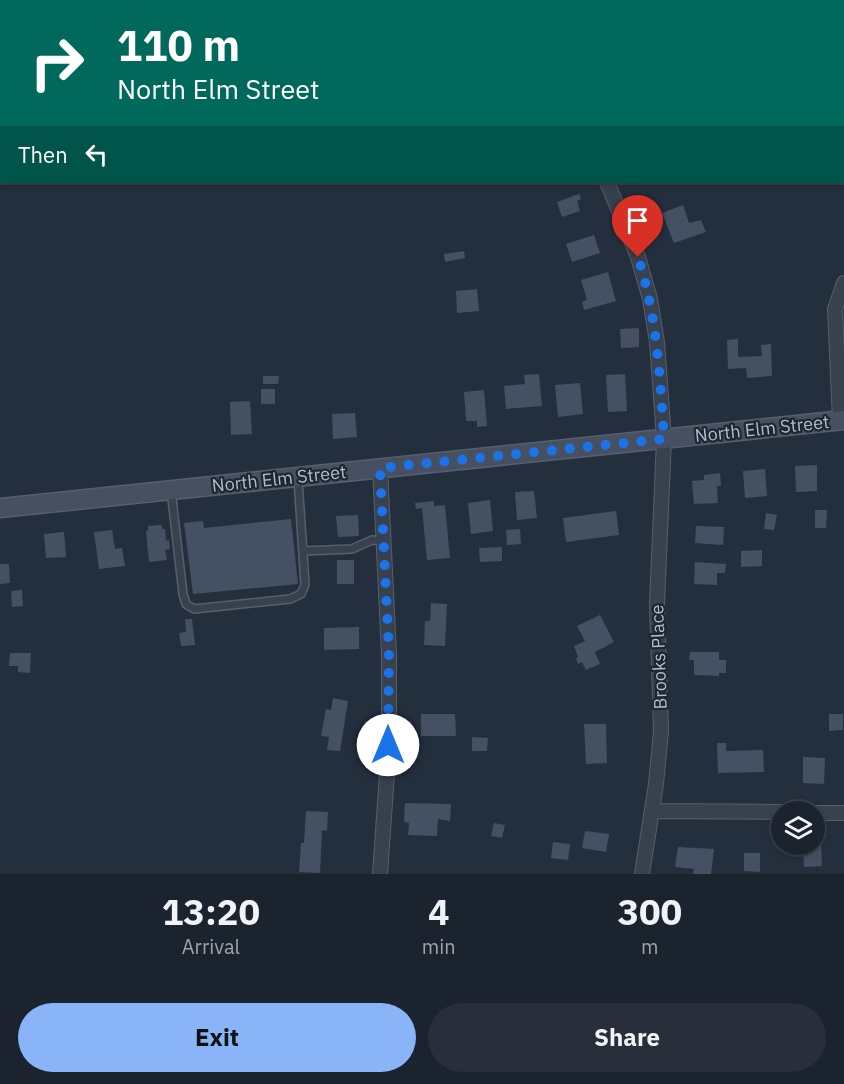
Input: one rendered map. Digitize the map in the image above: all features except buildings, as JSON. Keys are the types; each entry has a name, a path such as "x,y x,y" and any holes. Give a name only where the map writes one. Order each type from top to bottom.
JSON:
{"main road":[{"name":"North Elm Street","path":"0,508 842,420"}],"street":[{"name":"Brooks Place","path":"607,183 638,257 650,299 657,342 664,439 657,604 661,731 653,811 642,874"},
{"path":"842,420 836,309 844,283"},
{"path":"380,468 389,654 388,745 380,874"},
{"path":"653,811 771,812"},
{"path":"825,813 844,813"}],"lane":[{"path":"171,490 183,594 186,604 194,609 290,599 301,594 305,585 297,477"},
{"path":"303,551 351,549 372,540 384,541"}],"route":[{"path":"388,745 389,654 380,468 664,439 654,320 645,277 638,257"}]}
